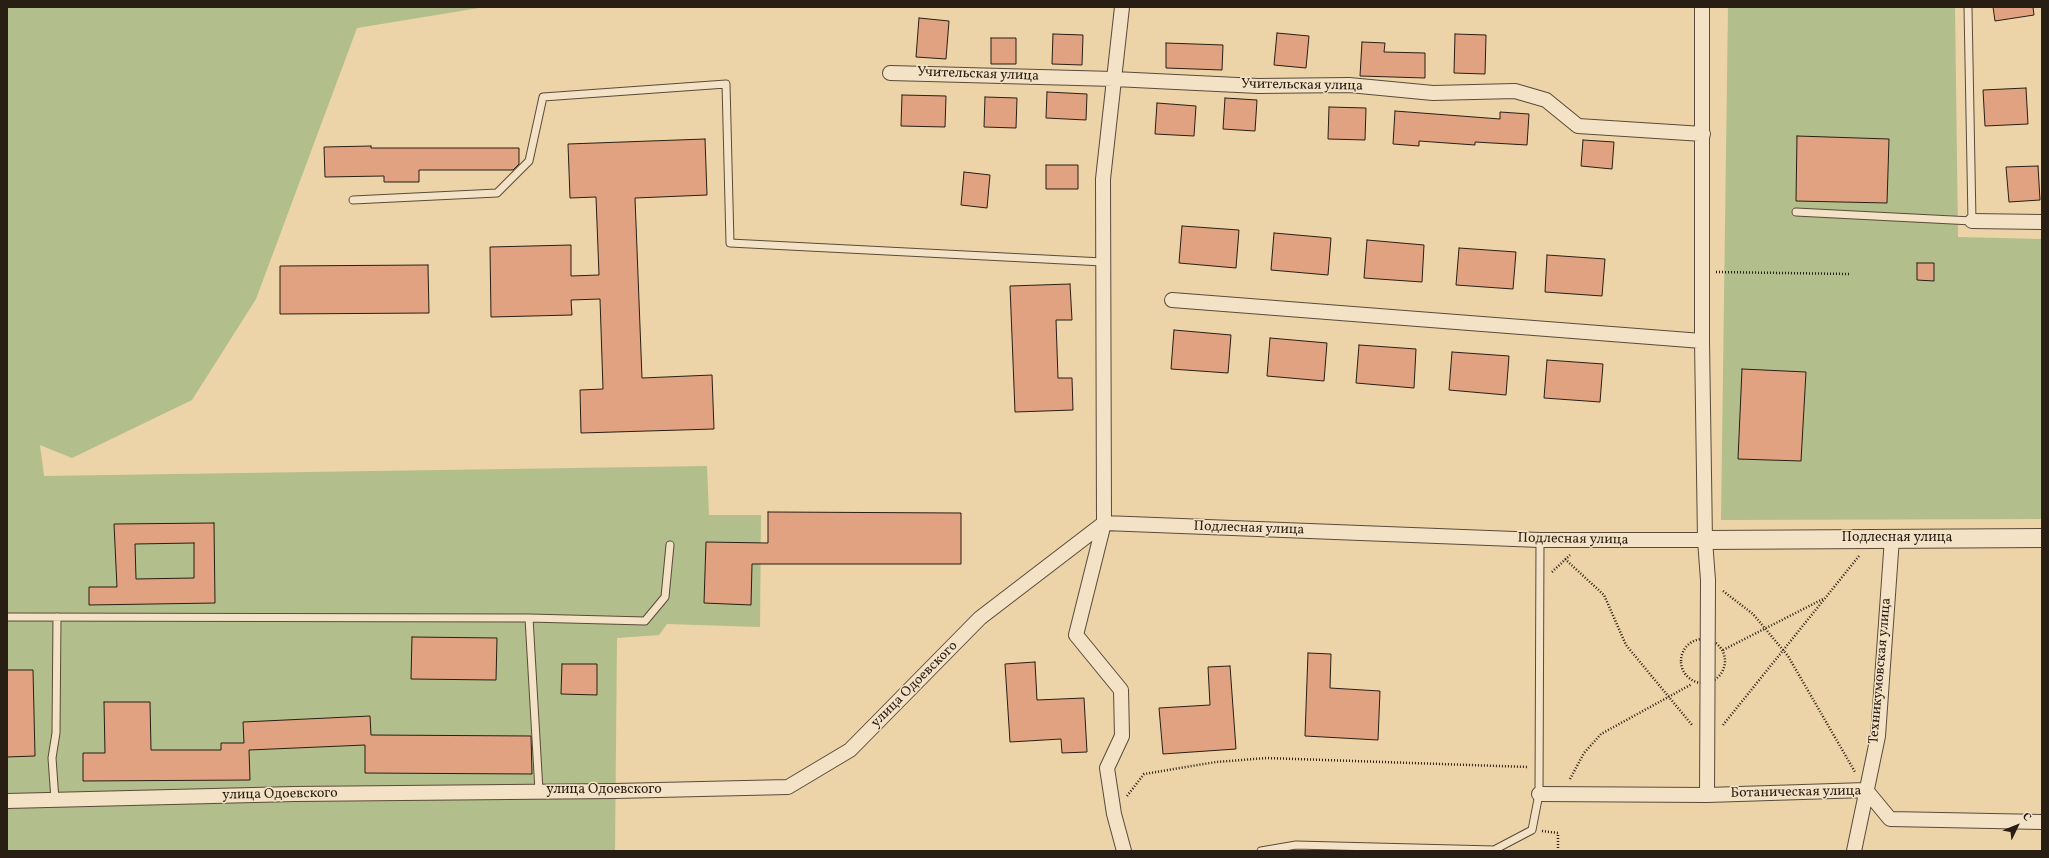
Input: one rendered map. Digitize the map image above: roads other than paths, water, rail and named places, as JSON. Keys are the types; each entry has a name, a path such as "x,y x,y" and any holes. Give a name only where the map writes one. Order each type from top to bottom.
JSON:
{"street":[{"path":"1122,7 1103,179 1104,523 1076,635 1121,690 1122,736 1107,768 1114,814 1124,851"},
{"path":"1702,7 1702,341 1705,540 1708,580 1707,795"},
{"name":"Учительская улица","path":"890,73 1114,79 1258,86 1350,85 1433,93 1515,91 1546,100 1578,126 1703,134"},
{"path":"1972,221 2042,222"},
{"path":"1172,300 1702,341"},
{"name":"Подлесная улица","path":"1104,523 1540,540 2042,538"},
{"name":"улица Одоевского","path":"7,801 788,787 850,750 980,618 1104,523"},
{"name":"Техникумовская улица","path":"1854,851 1878,736 1892,538"},
{"name":"Ботаническая улица","path":"1538,794 1707,795 1866,790 1890,819 2042,822"}],"lane":[{"path":"1796,212 1972,221 1968,7"},
{"path":"353,200 497,193 529,161 543,97 726,84 730,243 1103,262"},
{"path":"1261,851 1296,846 1494,850 1532,830 1538,794 1540,540"},
{"path":"7,617 529,618 645,622 665,597 670,545"},
{"path":"55,800 52,758 56,733 57,617"},
{"path":"529,618 538,791"}]}
